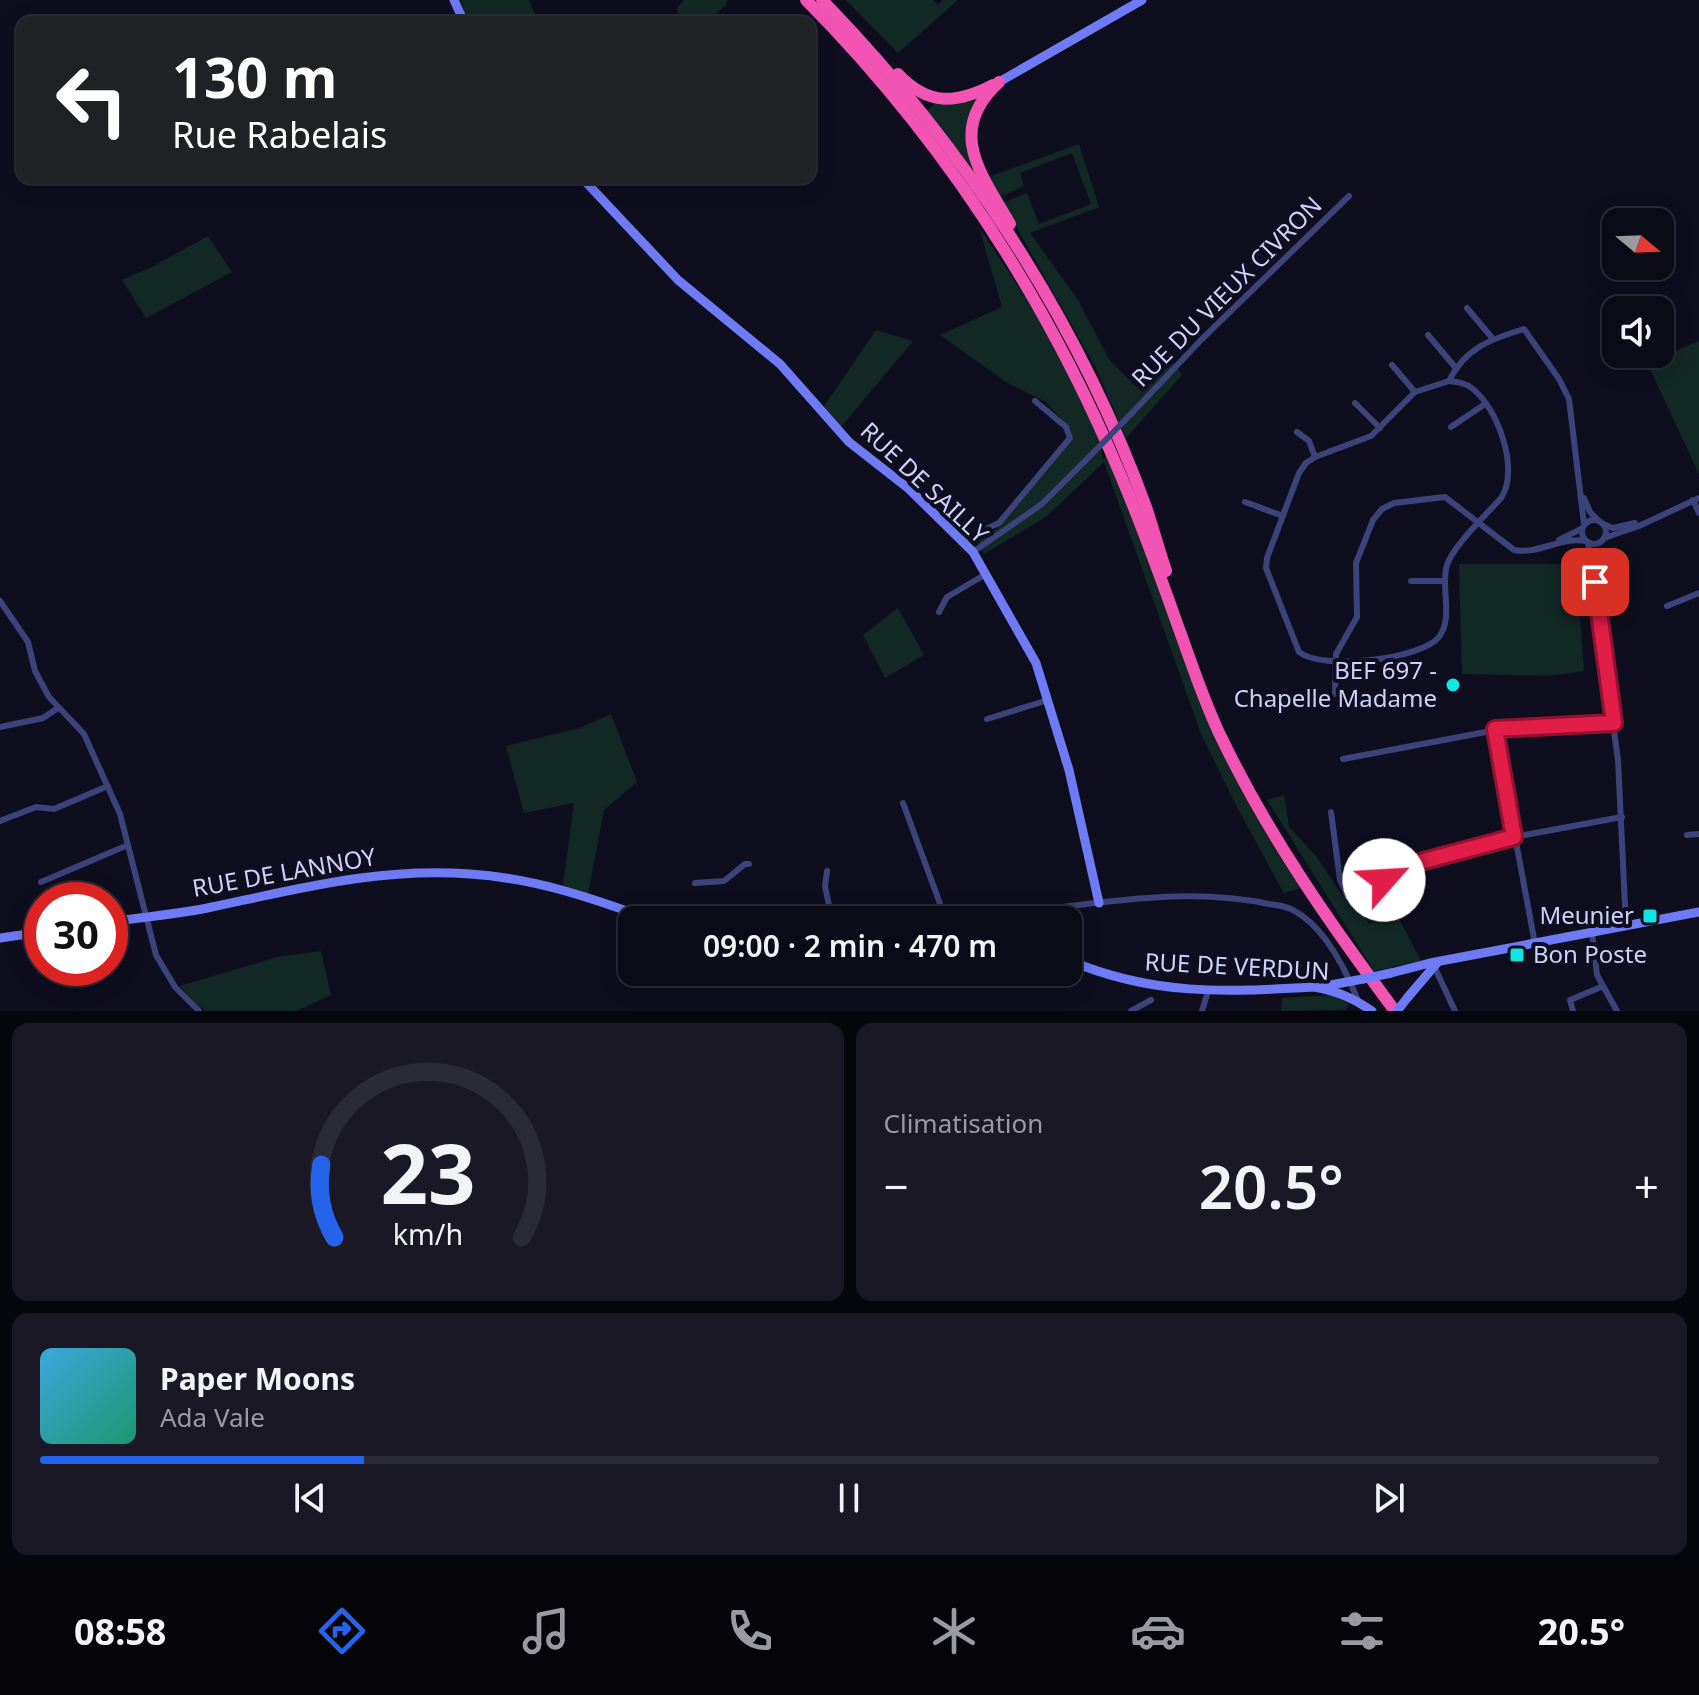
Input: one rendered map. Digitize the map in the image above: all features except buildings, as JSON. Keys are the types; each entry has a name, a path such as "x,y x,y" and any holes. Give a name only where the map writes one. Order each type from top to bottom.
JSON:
{"highway":[{"path":"806,0 875,73 927,138 984,217 1027,285 1082,387 1120,474 1203,696 1230,757 1295,871 1350,952 1398,1011"},
{"path":"824,0 884,67 935,131 984,197 1036,279 1075,350 1122,449 1147,509 1206,687 1233,749 1303,874 1398,1011"},
{"path":"824,0 844,14 905,81 921,93 936,98 958,99 999,82"},
{"path":"999,82 976,112 971,133 972,151 978,169 1027,253 1036,279"}],"main road":[{"path":"999,82 1142,0"},
{"name":"RUE DE SAILLY","path":"588,184 678,280 780,364 849,442 909,489 973,552 1033,656 1072,783 1099,903"},
{"name":"RUE DE LANNOY","path":"128,921 345,879 429,872 479,874 528,882 618,908"},
{"path":"1314,987 1367,980 1699,912"},
{"path":"0,938 24,935"},
{"path":"1398,1011 1435,964"},
{"name":"RUE DE VERDUN","path":"1082,965 1138,984 1208,991 1314,987 1357,999 1372,1011"},
{"path":"1391,973 1407,977 1410,985 1408,997"},
{"path":"1357,999 1367,980"}],"street":[{"name":"RUE DU VIEUX CIVRON","path":"973,552 1042,504 1201,340 1349,196"},
{"path":"1467,308 1493,339"},
{"path":"1449,381 1455,367 1475,348 1524,329 1569,399 1580,486 1582,535 1587,542 1595,582 1614,723 1622,817 1626,926"},
{"path":"1428,335 1455,367"},
{"path":"1392,365 1415,392"},
{"path":"1449,381 1470,387 1485,404 1501,435 1508,480 1501,498 1452,553 1446,566 1445,626 1434,642 1397,654 1335,663 1309,658 1299,652 1267,573 1266,563 1302,468 1315,457 1366,438 1415,392 1449,381"},
{"path":"962,540 999,523 1070,438 1066,427 1035,401"},
{"path":"1355,403 1380,428"},
{"path":"1451,427 1485,404"},
{"path":"1297,432 1309,441 1315,457"},
{"path":"1580,486 1590,512 1606,531 1595,555 1595,582"},
{"path":"1335,694 1335,663 1339,646 1357,617 1356,563 1377,514 1394,503 1445,497 1514,550 1522,552 1576,540 1597,544 1696,499 1699,513"},
{"path":"1245,502 1283,516"},
{"path":"1541,547 1574,534 1592,520 1618,527 1654,518"},
{"path":"939,612 947,597 986,574"},
{"path":"1411,581 1445,581"},
{"path":"1667,606 1699,593"},
{"path":"0,601 28,642 37,674 58,708 81,728 108,786 128,845 160,964 180,994 199,1011"},
{"path":"987,719 1048,700"},
{"path":"0,727 47,717 58,708"},
{"path":"1343,759 1495,729 1614,723"},
{"path":"1495,729 1535,944"},
{"path":"0,821 36,807 54,809 108,786"},
{"path":"903,803 941,906"},
{"path":"1331,812 1340,880 1348,897 1420,862 1514,837 1622,817"},
{"path":"1687,835 1699,834"},
{"path":"41,882 128,845"},
{"path":"695,883 724,881 749,864"},
{"path":"827,871 825,886 829,906"},
{"path":"1071,906 1187,895 1242,898 1285,907 1310,923 1344,967 1357,999"},
{"path":"1592,933 1601,987 1617,1011"},
{"path":"1435,964 1455,1011"},
{"path":"1573,1011 1570,1000 1601,987"},
{"path":"1202,1011 1208,991"},
{"path":"1131,1011 1151,1000"}],"green space":[{"path":"461,0 529,0 536,16 465,16"},
{"path":"684,0 727,0 726,5 713,16 678,16 677,8"},
{"path":"846,0 933,0 938,5 943,0 958,0 898,53"},
{"path":"978,96 972,113 978,181 925,112 936,103"},
{"path":"1079,144 1099,207 1030,233 1078,300 1110,361 1142,392 1173,362 1182,375 1126,438 1096,368 1003,203 1027,193 1039,224 1091,204 1072,153 1020,173 1024,186 1000,197 989,177"},
{"path":"979,227 1041,321 1100,437 1103,460 1107,454 1194,680 1301,888 1284,893 1282,890 1201,734 1104,462 1047,516 984,554 976,540 998,528 1073,439 1071,430 1046,402 1006,382 940,335 1002,307"},
{"path":"208,236 232,272 146,318 122,280"},
{"path":"876,330 913,341 841,427 824,406"},
{"path":"1699,341 1699,474 1649,368 1674,368 1674,352"},
{"path":"1459,564 1576,564 1584,671 1549,676 1462,674"},
{"path":"898,608 924,655 885,678 863,635"},
{"path":"611,714 637,782 604,810 588,894 563,885 574,803 524,813 506,746 580,728"},
{"path":"1284,795 1289,827 1316,856 1342,895 1359,907 1369,924 1395,911 1421,961 1374,971 1267,800"},
{"path":"321,951 331,995 297,1011 206,1011 194,1003 180,986 277,957"},
{"path":"1335,995 1349,1004 1346,1010 1281,1011 1282,998"}],"place":[{"name":"BEF 697 - Chapelle Madame","path":"1453,685"},
{"name":"Meunier","path":"1650,916"},
{"name":"Bon Poste","path":"1517,955"}],"route":[{"path":"1384,880 1420,862 1514,837 1495,729 1614,723 1595,582"}]}
